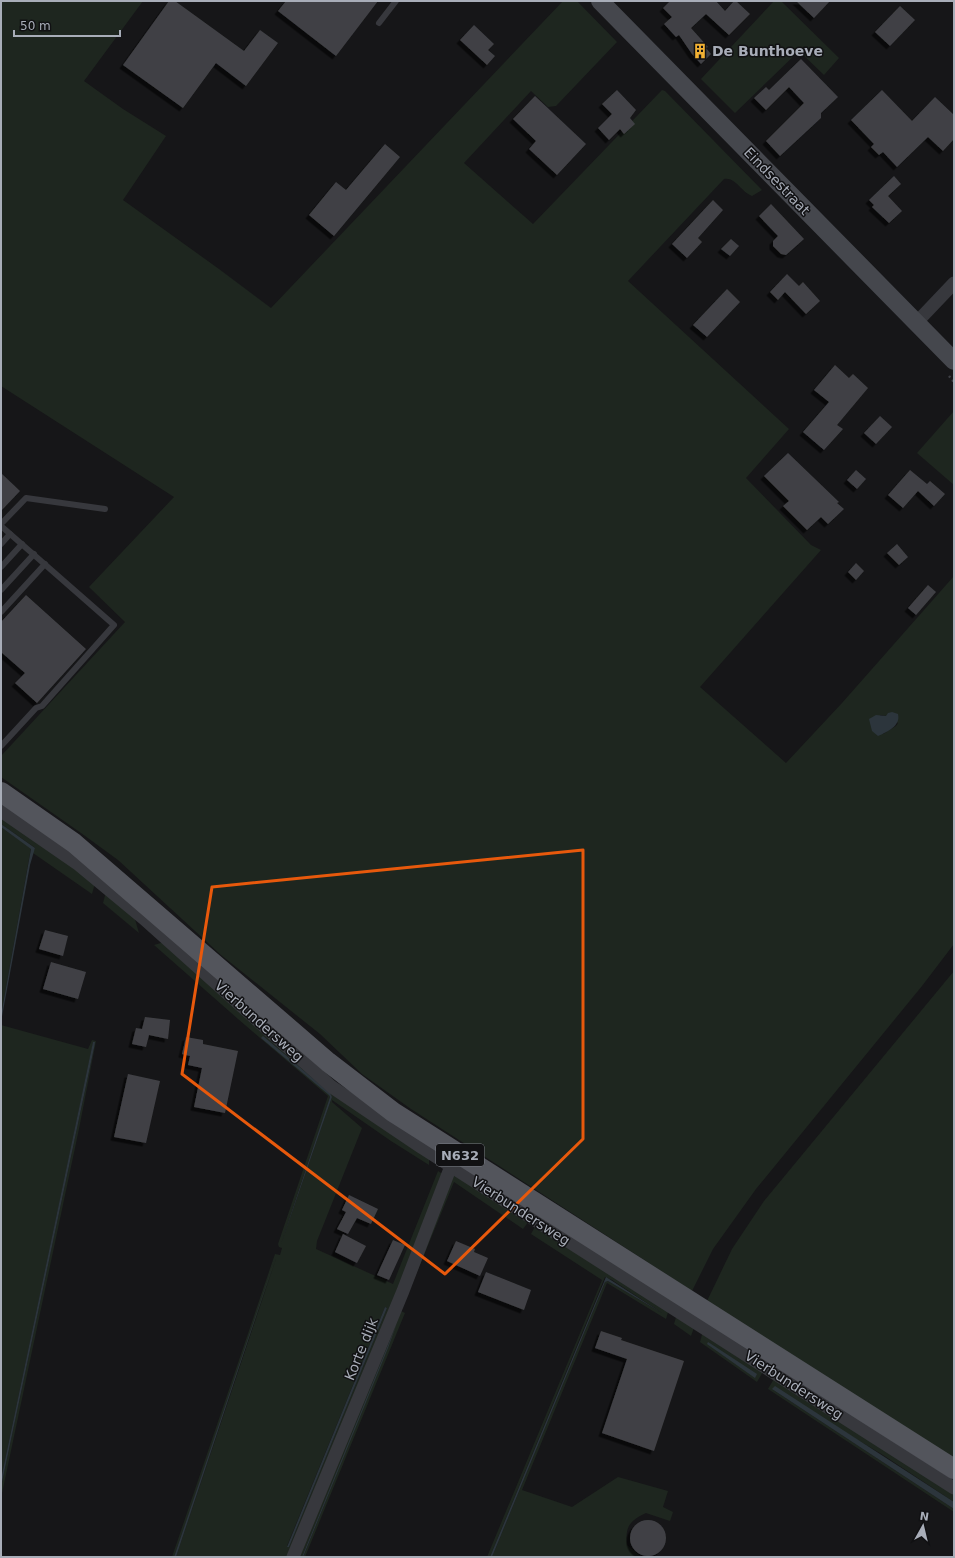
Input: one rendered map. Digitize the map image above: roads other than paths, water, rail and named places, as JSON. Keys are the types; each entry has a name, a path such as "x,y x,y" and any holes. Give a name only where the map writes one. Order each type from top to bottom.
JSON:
{"main road":[{"name":"Vierbundersweg","path":"1,792 74,843 334,1066 454,1160 954,1469"}],"street":[{"name":"Eindsestraat","path":"600,1 954,361"},
{"path":"916,323 954,283"},
{"name":"Vierbundersweg","path":"1,811 79,865 212,979 332,1087 421,1147 454,1160 954,1488"},
{"name":"Korte dijk","path":"293,1557 403,1291 454,1160"}],"lane":[{"path":"380,23 396,1"},
{"path":"1,746 36,708 42,706 114,625 1,525 26,498 105,509"},
{"path":"1,544 10,534"},
{"path":"1,567 22,544"},
{"path":"1,590 34,554"},
{"path":"1,612 46,564"}],"place":[{"name":"De Bunthoeve","path":"700,51"}]}
